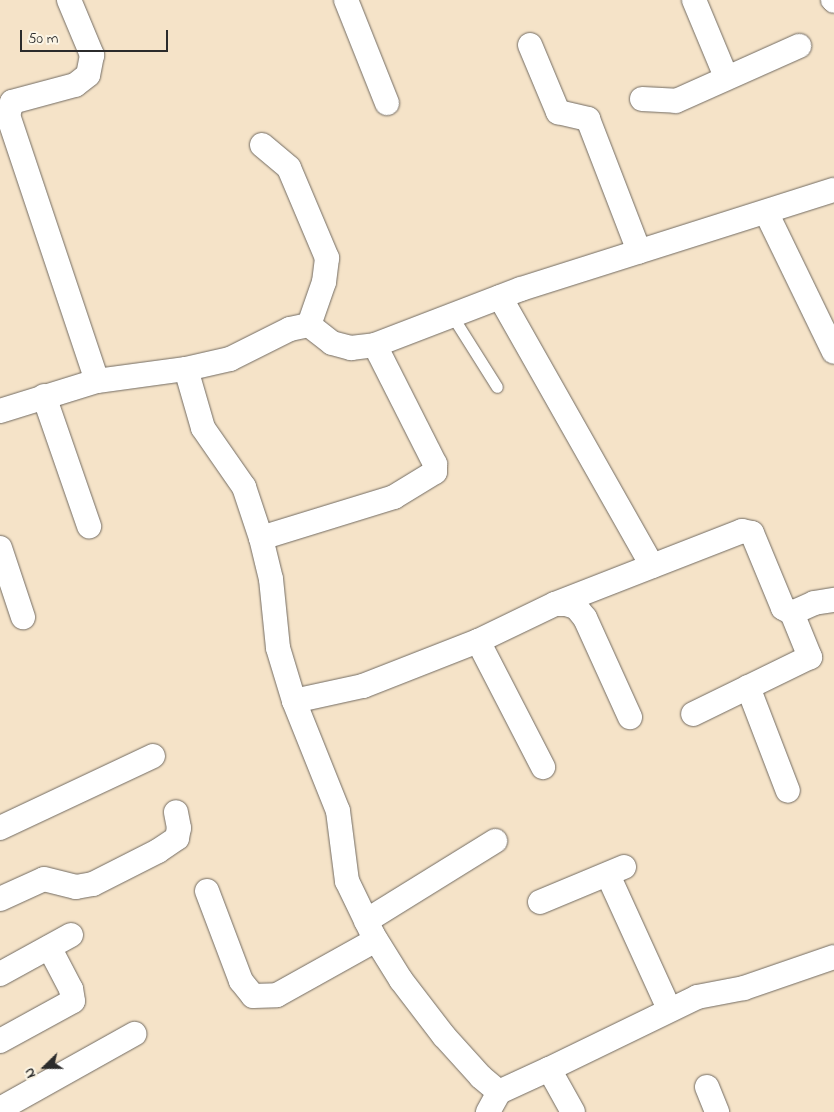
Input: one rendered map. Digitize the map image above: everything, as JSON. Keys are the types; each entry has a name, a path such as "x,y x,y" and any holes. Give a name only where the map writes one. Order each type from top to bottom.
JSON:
{"street":[{"path":"69,0 92,55 88,74 76,85 12,102 8,115 97,381"},
{"path":"346,0 387,103"},
{"path":"694,0 726,78"},
{"path":"530,45 558,112 588,119 638,251"},
{"path":"642,99 676,101 799,46"},
{"path":"262,144 289,168 327,258 324,282 309,325"},
{"path":"0,411 97,381 186,369 230,359 290,329 309,325 332,342 351,348 375,345 450,314 500,297 727,222 767,214 834,190"},
{"path":"767,214 834,352"},
{"path":"500,297 652,566"},
{"path":"261,538 394,497 435,472 435,464 375,345"},
{"path":"186,369 203,428 244,487 261,538 270,579 278,648 294,701 338,811 348,881 371,930 401,980 493,1102 549,1068 697,997 744,988 834,958"},
{"path":"44,396 89,526"},
{"path":"294,701 363,686 478,641 555,604 742,531 752,533 783,608 792,613 810,657 694,714"},
{"path":"0,548 23,617"},
{"path":"792,613 814,603 834,600"},
{"path":"555,604 576,607 585,618 630,717"},
{"path":"478,641 542,767"},
{"path":"748,688 788,791"},
{"path":"0,828 153,756"},
{"path":"0,899 37,880 51,879 76,887 101,880 158,851 177,838 179,828 176,812"},
{"path":"207,891 241,981 253,996 278,995 496,841"},
{"path":"540,902 616,871 669,1009"},
{"path":"0,974 71,935"},
{"path":"0,1041 73,1001 71,989 49,947"},
{"path":"1,1110 134,1034"},
{"path":"549,1068 573,1112"},
{"path":"707,1087 718,1112"}],"lane":[{"path":"450,314 497,387"}]}
